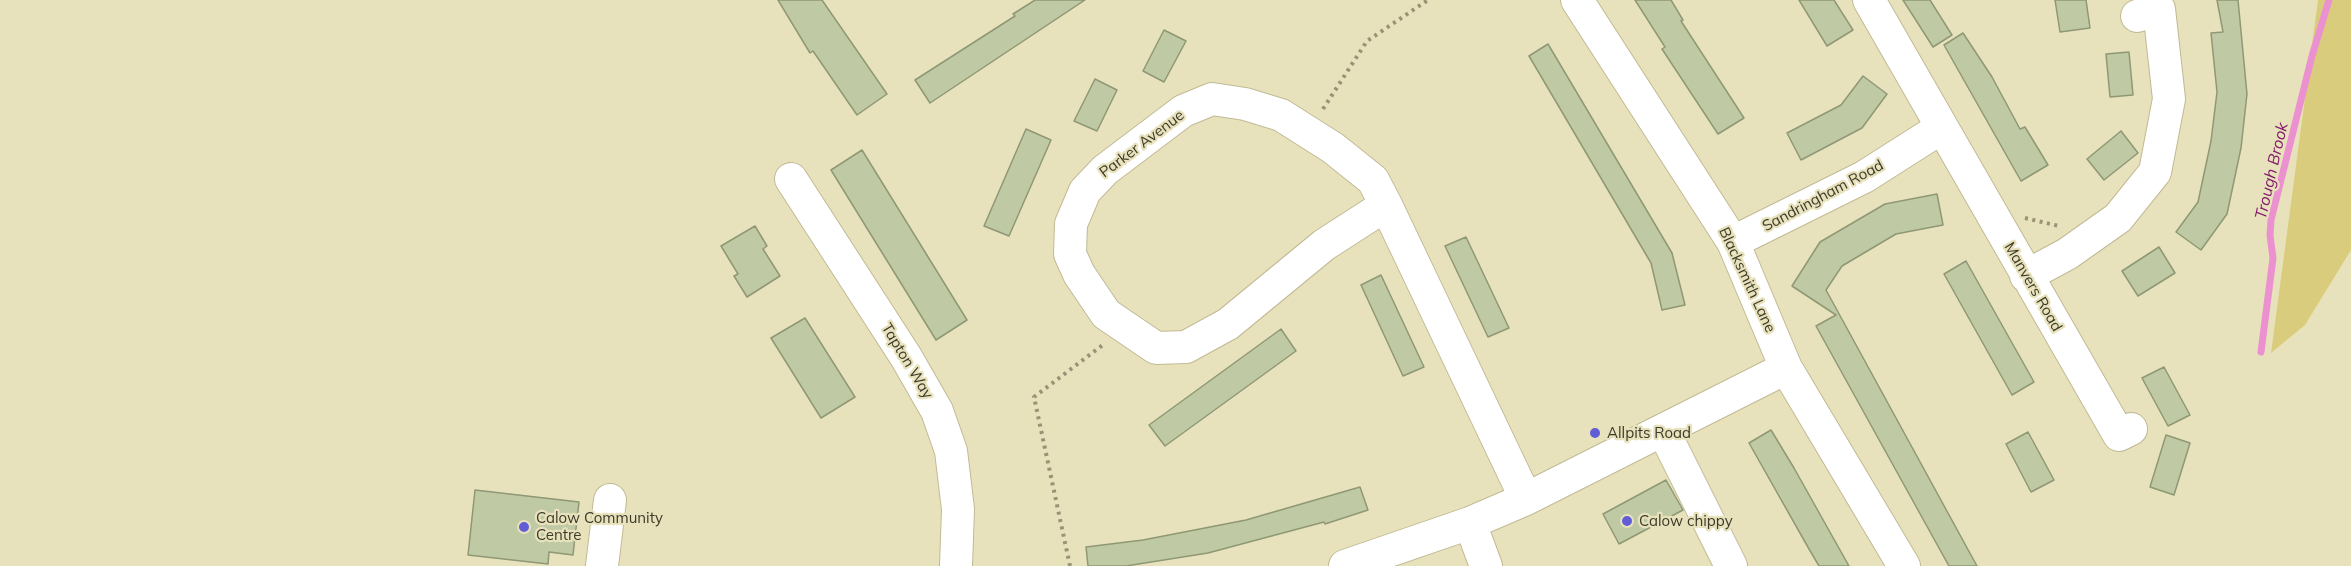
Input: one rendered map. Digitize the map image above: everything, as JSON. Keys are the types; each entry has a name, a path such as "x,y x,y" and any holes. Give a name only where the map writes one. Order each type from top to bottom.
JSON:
{"street":[{"name":"Blacksmith Lane","path":"1577,0 1733,242 1786,368 1904,566"},
{"name":"Manvers Road","path":"1869,0 2119,436"},
{"path":"2026,276 2067,254 2118,218 2155,172 2169,99 2159,8"},
{"name":"Parker Avenue","path":"1386,205 1324,245 1228,324 1186,347 1156,348 1106,314 1079,274 1070,254 1071,224 1084,191 1105,170 1183,111 1212,99 1245,104 1281,115 1333,148 1373,180 1386,205 1526,499"},
{"name":"Sandringham Road","path":"1733,242 1864,177 1941,128"},
{"name":"Tapton Way","path":"791,179 906,357 937,411 951,451 958,509 956,566"},
{"path":"1346,566 1470,523 1526,499 1786,368"},
{"path":"1663,430 1731,566"},
{"path":"602,566 610,500"},
{"path":"1470,523 1486,566"}],"path":[{"path":"1307,133 1368,41 1428,0"},
{"path":"1988,209 2095,235"},
{"path":"1070,566 1034,397 1125,328"}],"shaded area":[{"path":"2318,0 2351,0 2351,250 2305,325 2271,353"}],"building":[{"path":"778,0 822,0 887,94 857,115 813,51 810,53"},
{"path":"1035,0 1085,0 930,103 915,80 1015,16 1013,14"},
{"path":"1635,0 1671,0 1683,20 1681,21 1744,118 1718,134 1662,49 1665,47"},
{"path":"1799,0 1834,0 1853,30 1827,46"},
{"path":"1903,0 1930,0 1952,35 1933,47"},
{"path":"2055,0 2086,0 2090,28 2060,32"},
{"path":"2217,0 2238,0 2247,94 2241,148 2227,214 2201,250 2176,232 2198,202 2211,141 2217,92 2211,33 2223,32"},
{"path":"1164,30 1186,41 1164,82 1143,71"},
{"path":"1963,33 1992,77 2020,129 2025,127 2048,165 2021,181 1944,45"},
{"path":"1548,44 1672,253 1685,305 1662,310 1651,263 1529,56"},
{"path":"2129,52 2133,95 2110,97 2106,54"},
{"path":"1863,76 1887,94 1862,128 1801,160 1787,133 1841,105"},
{"path":"1095,79 1117,90 1097,131 1074,121"},
{"path":"1026,129 1051,140 1009,236 984,226"},
{"path":"2121,131 2138,153 2104,180 2087,159"},
{"path":"862,150 967,320 936,340 831,170"},
{"path":"1937,194 1943,225 1896,234 1842,266 1826,290 1977,566 1949,566 1816,326 1836,315 1792,286 1820,242 1885,204"},
{"path":"755,226 767,246 763,249 780,276 747,297 734,276 738,274 721,246"},
{"path":"1466,237 1509,328 1488,337 1445,246"},
{"path":"2159,247 2175,273 2138,296 2122,271"},
{"path":"1966,261 2034,382 2012,395 1944,274"},
{"path":"1381,275 1424,367 1403,376 1361,285"},
{"path":"805,318 855,397 821,418 771,338"},
{"path":"1281,329 1296,351 1165,446 1149,425"},
{"path":"2164,367 2190,415 2168,426 2142,378"},
{"path":"1771,430 1849,566 1819,566 1809,549 1749,443"},
{"path":"2028,432 2054,480 2031,492 2006,444"},
{"path":"2166,435 2190,443 2174,495 2150,487"},
{"path":"1666,480 1683,510 1619,544 1603,514"},
{"path":"1360,487 1368,510 1325,524 1324,522 1208,553 1126,566 1088,566 1086,547 1143,540 1246,520"},
{"name":"Calow Community Centre","path":"475,490 579,502 573,555 549,552 548,564 468,555"}],"waterway":[{"name":"Trough Brook","path":"2261,352 2273,258 2271,220 2312,56 2329,0"}],"place":[{"name":"Allpits Road","path":"1595,433"},
{"name":"Calow chippy","path":"1627,521"},
{"name":"Calow Community Centre","path":"524,527"}]}
